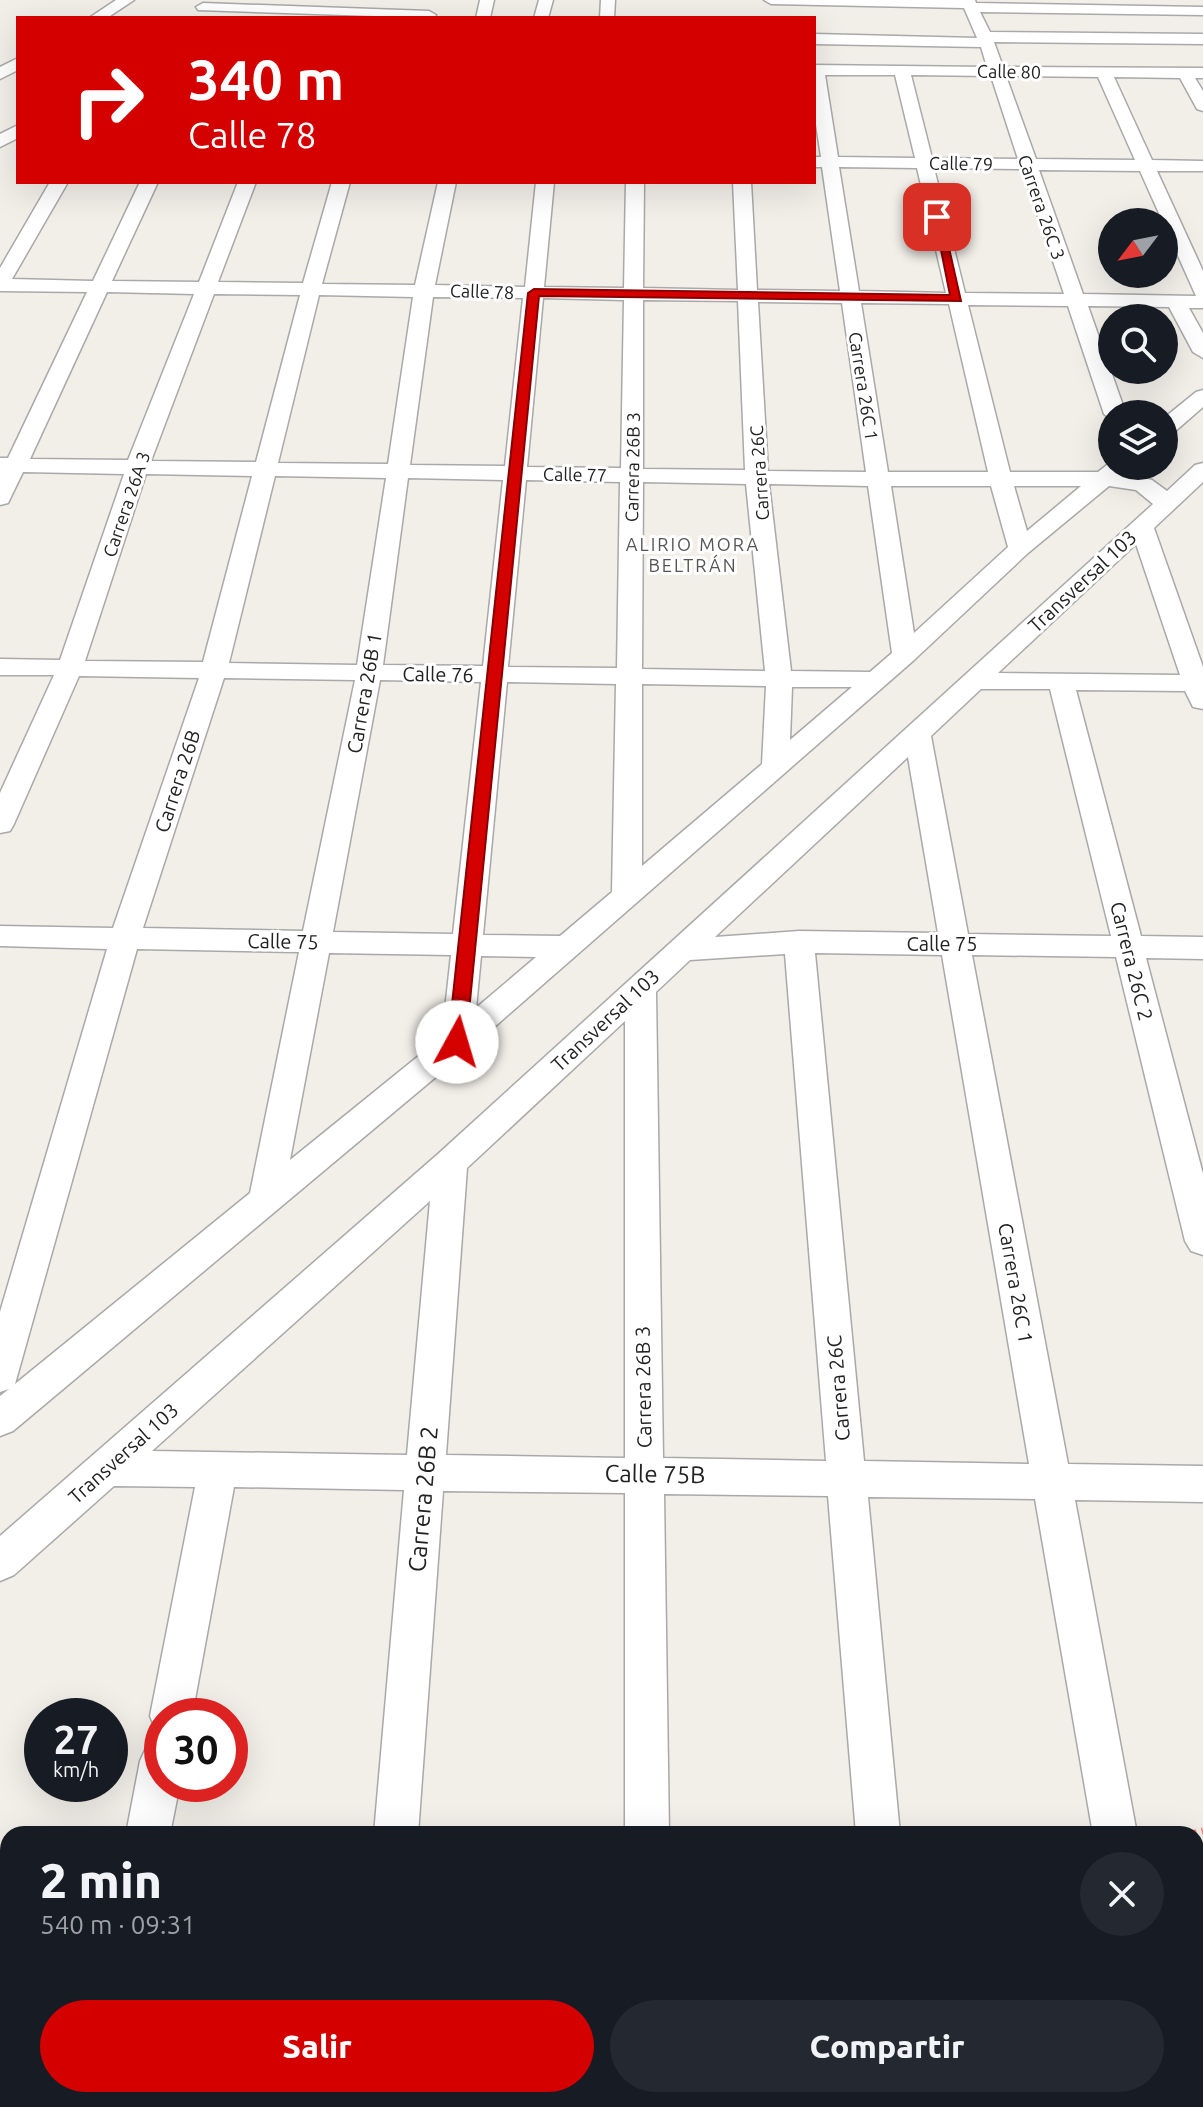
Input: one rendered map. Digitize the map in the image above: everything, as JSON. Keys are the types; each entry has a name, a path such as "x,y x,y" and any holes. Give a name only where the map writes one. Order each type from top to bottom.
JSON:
{"street":[{"path":"99,16 127,0"},
{"path":"771,0 1203,11"},
{"path":"189,16 208,3 412,16"},
{"name":"Carrera 26C 3","path":"969,4 1110,400"},
{"path":"816,39 978,32 1203,39"},
{"name":"Calle 80","path":"816,70 1203,73"},
{"path":"902,70 1020,548"},
{"path":"1104,72 1203,292"},
{"path":"1185,73 1203,106"},
{"name":"Carrera 26C 1","path":"816,83 822,162 850,297 905,655"},
{"name":"Calle 79","path":"822,162 1203,166"},
{"path":"0,285 58,184"},
{"path":"0,498 8,465 101,287 148,184"},
{"name":"Carrera 26A 3","path":"0,824 70,668 137,467 246,184"},
{"name":"Carrera 26B","path":"0,1376 125,938 214,670 340,184"},
{"name":"Carrera 26B 1","path":"265,1202 369,672 424,290 447,184"},
{"path":"457,1042 545,184"},
{"name":"Carrera 26B 3","path":"627,895 635,184"},
{"name":"Carrera 26C","path":"742,184 757,477 779,679 776,764"},
{"name":"Calle 78","path":"0,285 1203,302"},
{"path":"1176,302 1203,352"},
{"path":"1178,417 1203,396"},
{"name":"Calle 77","path":"8,465 1001,481 1098,474"},
{"path":"1178,477 1199,477"},
{"name":"Transversal 103","path":"0,1562 450,1163 1199,477"},
{"path":"0,1419 457,1042 905,655 1020,548 1103,480"},
{"name":"Calle 77","path":"1127,480 1157,493 1165,505"},
{"path":"974,681 1061,681 1201,690 1142,526"},
{"name":"Calle 76","path":"0,667 875,680"},
{"name":"Carrera 26C 2","path":"1061,681 1203,1241"},
{"name":"Carrera 26C 1","path":"917,733 1114,1826"},
{"name":"Calle 75","path":"0,936 565,947"},
{"name":"Carrera 26C","path":"799,942 877,1826"},
{"name":"Calle 75","path":"680,950 799,942 1203,948"},
{"name":"Carrera 26B 3","path":"640,988 647,1826"},
{"name":"Carrera 26B 2","path":"397,1826 450,1163"},
{"name":"Calle 75B","path":"107,1468 644,1473 1203,1484"},
{"path":"174,1698 218,1469"},
{"path":"150,1826 154,1802"}],"district":[{"name":"ALIRIO MORA BELTRÁN","path":"693,554"}],"route":[{"path":"457,1042 534,293 957,298 937,217"}]}
